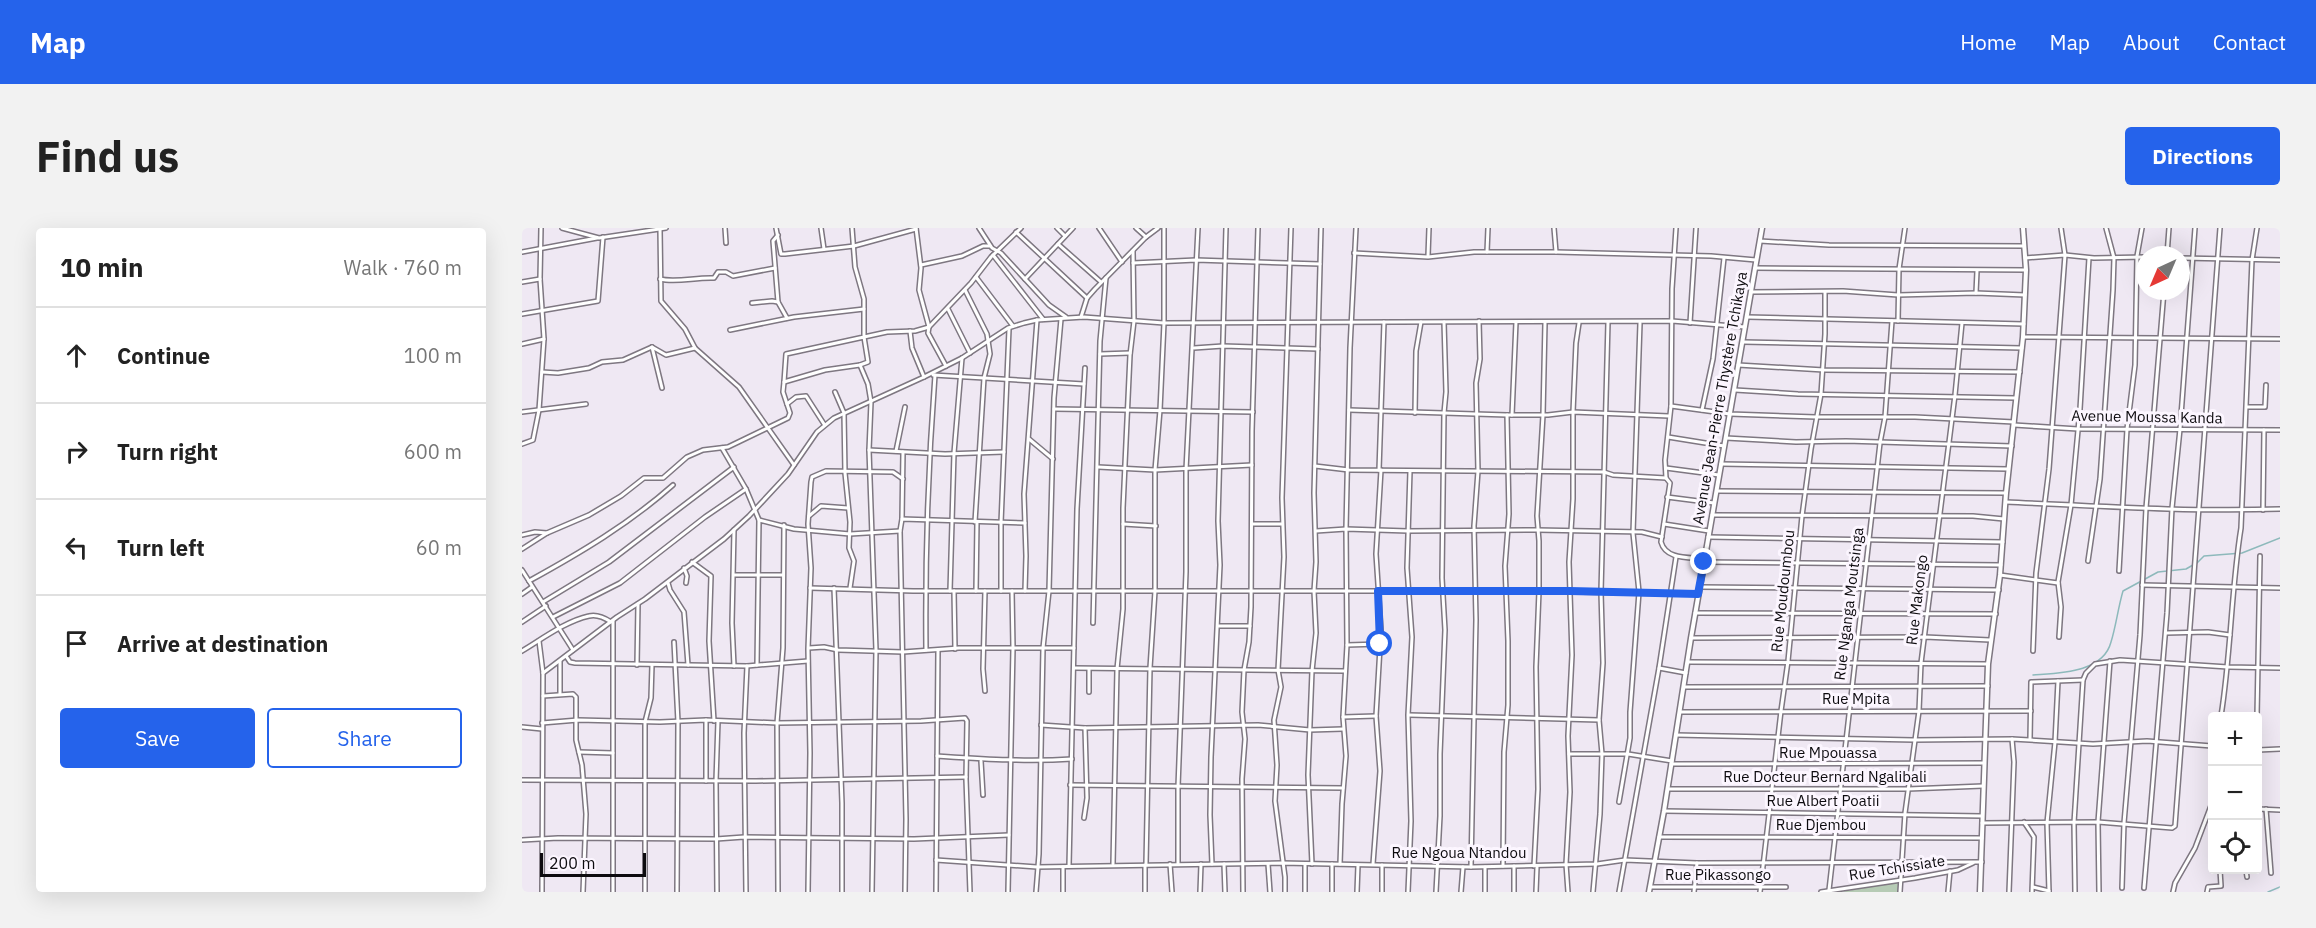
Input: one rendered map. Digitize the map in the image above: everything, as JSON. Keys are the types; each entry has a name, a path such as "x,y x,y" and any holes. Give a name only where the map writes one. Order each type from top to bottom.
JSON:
{"street":[{"path":"522,444 533,440 539,410 544,339 540,279 541,228"},
{"path":"562,228 601,237"},
{"path":"522,252 576,244 601,237 666,228"},
{"path":"725,228 726,243"},
{"path":"776,228 781,254"},
{"path":"821,228 824,249"},
{"path":"784,382 825,370 860,366 868,362 864,337 864,299 855,267 852,228"},
{"path":"774,254 854,246 916,228 921,265 919,290 929,327 928,333 946,366"},
{"path":"979,228 990,246 1001,253 1049,304 1068,318"},
{"path":"522,549 547,533 589,515 621,496 644,478 663,478 687,457 703,450 722,448 751,437 768,426 788,418 790,413 783,392 786,354 887,332 920,331 929,327 976,277 993,255 1021,228"},
{"path":"1057,228 1065,236"},
{"path":"1025,279 1073,228"},
{"path":"1099,228 1122,262"},
{"path":"1136,228 1146,237"},
{"path":"1081,317 1087,298 1146,237 1158,228"},
{"path":"1146,892 1149,668 1155,591 1155,470 1164,323 1164,228"},
{"path":"1178,864 1178,787 1186,591 1186,470 1194,348 1198,228"},
{"path":"1212,864 1210,788 1220,565 1218,521 1226,228"},
{"path":"1243,892 1244,670 1250,626 1251,465 1258,228"},
{"path":"1285,892 1275,813 1274,726 1281,687 1278,670 1283,592 1281,498 1291,228"},
{"path":"1312,864 1308,786 1312,671 1316,641 1315,466 1321,228"},
{"path":"1340,864 1346,756 1343,717 1347,645 1346,528 1353,253 1356,228"},
{"path":"1428,257 1429,228"},
{"path":"1487,252 1488,228"},
{"path":"1554,228 1556,252"},
{"path":"1676,228 1671,406 1665,468 1666,478 1670,483 1661,546 1670,555 1704,560 1798,564 2001,566"},
{"path":"1690,323 1696,228"},
{"name":"Avenue Jean-Pierre Thystère Tchikaya","path":"1649,889 1668,789 1698,594 1762,228"},
{"path":"1898,321 1899,269 1905,228"},
{"path":"1980,892 1988,664 1999,590 2008,469 2018,398 2024,324 2026,270 2023,228"},
{"path":"2033,651 2036,580 2052,427 2065,255 2061,228"},
{"path":"2088,561 2097,506 2114,258 2106,228"},
{"path":"2139,246 2142,228"},
{"path":"2168,246 2169,228"},
{"path":"2144,888 2166,633 2172,508 2195,228"},
{"path":"1982,823 2098,822 2172,828 2175,826 2192,632 2192,586 2200,508 2220,228"},
{"path":"2222,712 2242,511 2252,260 2257,228"},
{"path":"660,229 661,301 685,329 695,348 739,387 795,465"},
{"path":"1016,231 1087,298"},
{"path":"777,235 773,241 778,302 787,318"},
{"path":"522,314 598,302 601,237"},
{"path":"1760,241 1829,245 2024,246"},
{"path":"1058,244 1101,282"},
{"path":"921,265 962,256 983,246 990,246"},
{"path":"1113,864 1117,669 1123,592 1124,468 1130,353 1134,321 1133,251"},
{"path":"1353,253 1428,257 1487,252 1556,252 1757,260"},
{"path":"993,255 1043,319"},
{"path":"2025,258 2065,255 2089,258 2136,256"},
{"path":"1702,410 1713,359 1724,257"},
{"path":"2059,637 2061,607 2058,584 2071,505 2089,258"},
{"path":"2193,258 2280,260"},
{"path":"1133,263 1196,260 1320,264"},
{"path":"660,279 670,281 685,278 714,278 718,272 726,272 733,276 775,268"},
{"path":"1755,268 2026,270"},
{"path":"1976,293 1977,271"},
{"path":"976,277 1011,327 1001,523 1001,591"},
{"path":"1093,622 1092,591 1098,467 1097,411 1101,319 1106,278"},
{"path":"522,282 540,279"},
{"path":"2119,571 2127,429 2135,365 2136,283"},
{"path":"964,290 989,340 979,453 976,591"},
{"path":"1751,292 2025,295"},
{"name":"Rue Moudoumbou","path":"1760,892 1791,638 1802,516 1824,370 1825,292"},
{"path":"752,303 772,300 778,302"},
{"path":"2122,888 2124,823 2146,508 2163,300"},
{"path":"730,330 787,318 864,309"},
{"path":"947,309 970,353"},
{"path":"543,673 612,621 668,583 684,568 724,539 756,509 795,465 824,424 962,358 1011,327 1043,319 1081,317 1164,323 1672,321 1745,327"},
{"path":"1747,317 2024,324"},
{"path":"1036,892 1042,762 1043,648 1049,591 1055,383 1061,319"},
{"path":"1025,591 1024,494 1037,320"},
{"path":"1471,867 1476,591 1474,530 1478,471 1479,321"},
{"name":"Rue Nganga Moutsinga","path":"1829,890 1876,467 1885,417 1892,321"},
{"path":"1373,864 1380,771 1376,716 1380,644 1377,529 1384,322"},
{"path":"1415,413 1416,351 1421,322"},
{"path":"1436,892 1445,630 1442,591 1446,392 1444,322"},
{"path":"1503,866 1508,641 1505,547 1508,531 1510,415 1516,322"},
{"path":"1593,892 1597,864 1602,754 1599,720 1603,663 1601,592 1608,322"},
{"path":"1620,802 1628,754 1639,592 1633,533 1640,322"},
{"path":"1536,892 1538,789 1536,667 1539,591 1537,530 1545,323"},
{"path":"1568,892 1566,864 1570,802 1568,719 1572,655 1570,531 1573,499 1573,412 1579,323"},
{"name":"Rue Makongo","path":"1900,892 1905,813 1919,711 1921,663 1932,590 1962,323"},
{"path":"910,331 912,348 926,376"},
{"path":"2023,337 2280,339"},
{"path":"522,344 544,339"},
{"path":"1743,342 2022,348"},
{"path":"1194,348 1223,346 1318,348"},
{"path":"652,347 666,354 695,348"},
{"path":"541,372 558,373 589,368 602,362 623,360 652,347"},
{"path":"652,347 662,388"},
{"path":"1100,354 1130,353"},
{"path":"955,649 952,521 954,453 962,358"},
{"path":"1738,365 1824,370 2020,372"},
{"path":"860,366 868,384 871,402 869,450 876,650 872,892"},
{"path":"1069,866 1071,728 1077,591 1077,498 1085,368"},
{"path":"926,650 925,591 929,453 935,375"},
{"path":"926,376 1084,384"},
{"path":"2247,407 2265,407 2266,385"},
{"path":"1734,390 2018,398"},
{"path":"835,392 844,413 849,548 854,561 850,588"},
{"path":"787,404 796,397 806,396 824,424"},
{"path":"522,412 586,404"},
{"name":"Avenue Moussa Kanda","path":"1671,406 1730,414 1952,419 2078,429 2280,430"},
{"path":"896,451 905,407"},
{"path":"1054,409 1253,412"},
{"path":"1349,410 1444,414 1543,415 1573,412 1669,416"},
{"path":"2264,430 2264,510"},
{"path":"1668,437 1724,446"},
{"path":"1726,438 2012,446"},
{"path":"1029,439 1053,459"},
{"path":"722,448 746,489 759,520 757,665"},
{"path":"869,450 929,453 1004,452"},
{"path":"903,451 900,531 905,892"},
{"path":"1721,464 2008,469"},
{"path":"1098,467 1186,470 1251,465"},
{"path":"1315,466 1349,470 1604,472 1666,478"},
{"path":"543,602 609,562 734,467"},
{"path":"1665,468 1719,475"},
{"path":"808,892 810,780 808,648 812,568 808,516 812,477 826,471 893,472 903,479"},
{"path":"1408,892 1411,821 1408,715 1412,637 1407,568 1410,471"},
{"path":"529,581 585,550 632,518 673,485"},
{"path":"553,617 620,584 705,517 746,489"},
{"path":"1717,491 2006,493"},
{"path":"1667,496 1714,503"},
{"path":"2006,502 2122,508 2200,508 2242,511 2280,509"},
{"path":"808,516 821,506 848,508"},
{"path":"1712,515 1939,516 2004,519"},
{"path":"902,519 1025,523"},
{"path":"759,520 809,530 850,534 900,531"},
{"path":"1123,524 1156,526"},
{"path":"1251,524 1282,524"},
{"path":"1663,524 1709,531"},
{"path":"778,892 777,723 782,663 784,525"},
{"path":"1315,531 1346,528 1408,531 1537,530 1633,533 1662,537"},
{"path":"734,529 734,666"},
{"path":"522,535 535,532 547,533"},
{"path":"1708,537 2003,542"},
{"path":"1619,892 1659,668 1676,556"},
{"path":"2257,712 2259,556"},
{"path":"692,562 711,576 711,665 716,721 717,892"},
{"path":"684,568 686,583"},
{"path":"522,570 573,650"},
{"path":"733,575 783,575"},
{"path":"2000,575 2058,584"},
{"path":"668,583 684,612 688,665"},
{"path":"2142,585 2280,588"},
{"path":"1700,586 1999,590"},
{"path":"522,594 532,587"},
{"path":"810,588 925,591 1570,591 1698,594"},
{"path":"834,588 838,650 842,892"},
{"path":"985,691 986,591"},
{"path":"1008,892 1012,591"},
{"path":"637,665 638,604"},
{"path":"522,622 546,606"},
{"path":"1695,612 1996,614"},
{"path":"522,651 561,628 589,616 612,621"},
{"path":"612,621 614,665 613,892"},
{"path":"1218,626 1250,626"},
{"path":"2166,633 2192,632 2230,635"},
{"path":"1691,638 1925,637 1990,640"},
{"path":"538,641 543,673 542,892"},
{"path":"674,642 678,722 677,892"},
{"path":"1347,645 1380,644"},
{"path":"808,648 903,652 984,648 1074,648"},
{"path":"936,892 938,650"},
{"path":"566,656 570,662 575,663 614,665 747,666 808,661"},
{"path":"560,660 560,694"},
{"path":"2099,892 2098,822 2110,661"},
{"path":"2075,892 2074,823 2083,680 2086,673 2095,664 2110,661 2280,668"},
{"path":"1688,662 1988,664"},
{"path":"645,892 645,722 651,698 652,665"},
{"path":"747,666 744,723 744,837 747,892"},
{"path":"1074,668 1345,671"},
{"path":"1659,668 1686,673"},
{"path":"1089,669 1089,692"},
{"path":"2030,739 2031,682 2083,680"},
{"path":"2033,887 2049,892 2047,823 2058,681"},
{"path":"1684,687 1988,686"},
{"path":"543,696 575,695 576,740 586,814 583,892"},
{"name":"Rue Mpita","path":"1680,712 1702,714 1781,711 2031,711"},
{"path":"1408,715 1599,720"},
{"path":"1343,717 1376,716"},
{"path":"542,723 576,720 645,722 706,720 777,723 967,719 966,777 970,892"},
{"path":"706,720 706,781"},
{"path":"1041,725 1071,728 1274,726 1310,730 1343,729"},
{"path":"522,728 542,729"},
{"path":"1084,818 1087,785 1085,728"},
{"path":"1676,735 1914,740 2030,739 2080,744 2157,742 2208,746"},
{"path":"2009,892 2012,739"},
{"path":"2262,750 2280,749"},
{"path":"579,752 613,753"},
{"name":"Rue Mpouassa","path":"1569,754 1628,754 1672,762 1775,765 1984,763"},
{"path":"937,756 1042,762 1072,759"},
{"path":"981,760 983,795"},
{"path":"522,780 777,781 966,777"},
{"path":"1070,785 1343,788"},
{"name":"Rue Docteur Bernard Ngalibali","path":"1668,789 1908,789 1983,786"},
{"path":"2262,809 2280,810"},
{"path":"2266,809 2271,873"},
{"name":"Rue Albert Poatii","path":"1664,811 1982,816"},
{"path":"2173,892 2175,883 2195,848 2208,814"},
{"path":"2024,822 2034,837 2032,892"},
{"path":"522,840 744,837 905,839 1009,835"},
{"name":"Rue Djembou","path":"1659,837 1982,838"},
{"name":"Rue Ngoua Ntandou","path":"936,860 1037,867 1282,863 1485,867 1597,864 1625,860 1697,863 1982,862"},
{"name":"Rue Tchissiate","path":"1821,892 1950,872 1975,862"},
{"path":"1694,890 1697,863"},
{"path":"1170,864 1172,892"},
{"path":"1200,892 1201,864"},
{"path":"1224,864 1225,892"},
{"path":"1268,864 1270,892"},
{"path":"1305,864 1305,892"},
{"path":"1332,864 1332,892"},
{"path":"1357,892 1358,865"},
{"path":"1382,865 1382,892"},
{"path":"1514,866 1514,892"},
{"path":"1063,867 1063,892"},
{"path":"1461,892 1463,867"},
{"path":"1485,867 1485,892"},
{"path":"1948,892 1950,872"},
{"path":"2207,892 2208,887 2221,886 2220,874"},
{"name":"Rue Pikassongo","path":"1649,889 1786,887"}],"green space":[{"path":"1898,882 1898,892 1841,892"}],"waterway":[{"path":"2197,563 2204,556 2242,553 2280,538"},
{"path":"2033,675 2067,672 2090,666 2099,660 2111,642 2123,591 2158,572 2186,569 2193,565"},
{"path":"2268,892 2280,887"}],"route":[{"path":"1380,644 1378,591 1698,594 1704,562"}]}
